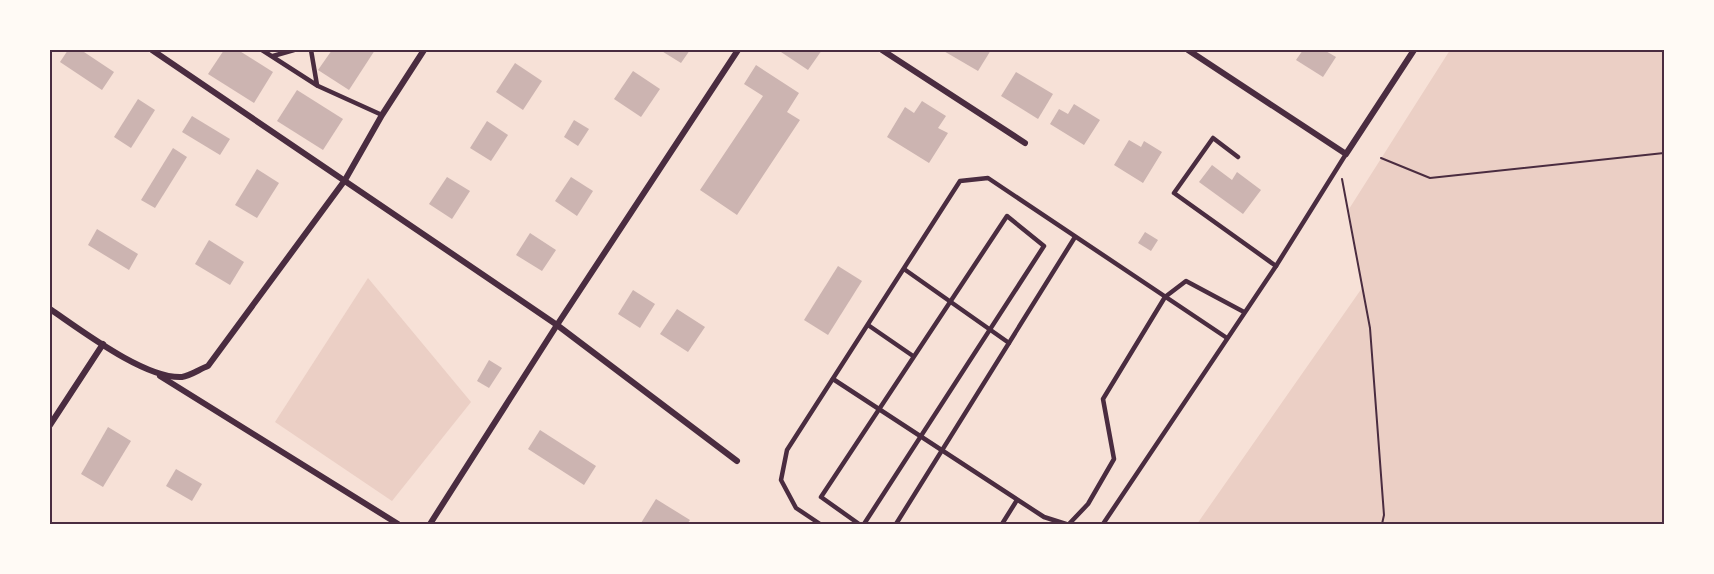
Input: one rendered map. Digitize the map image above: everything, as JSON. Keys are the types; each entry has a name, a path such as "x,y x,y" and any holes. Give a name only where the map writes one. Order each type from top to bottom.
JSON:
{"street":[{"path":"157,374 184,377 208,366 345,180 382,115 424,50"},
{"path":"430,525 557,325 738,50"},
{"path":"882,50 1025,143"},
{"path":"1188,50 1346,154 1414,50"},
{"path":"155,51 557,325 737,461"},
{"path":"50,309 398,525"},
{"path":"50,425 103,344"}],"lane":[{"path":"155,51 165,50"},
{"path":"262,50 318,86 382,115"},
{"path":"273,56 294,50"},
{"path":"310,50 318,86"},
{"path":"1238,157 1213,138 1174,193 1276,266"},
{"path":"1103,525 1276,266 1346,154"},
{"path":"820,525 796,508 781,480 787,450 960,182 988,178 1227,338"},
{"path":"859,525 820,497 1007,216 1044,246 864,525"},
{"path":"896,525 1075,237"},
{"path":"904,269 1009,343"},
{"path":"833,379 1044,517 1067,525 1088,504 1114,459 1103,399 1165,297 1186,281 1244,312"},
{"path":"868,325 913,356"},
{"path":"1002,525 1017,500"}],"path":[{"path":"1381,158 1430,178 1665,153"},
{"path":"1340,165 1370,328 1384,515 1382,525"}],"shaded area":[{"path":"1450,50 1664,50 1664,524 1197,524 1362,288 1349,209"},
{"path":"368,278 471,402 392,501 275,422"}],"building":[{"path":"68,50 81,50 114,72 102,90 60,62"},
{"path":"224,50 238,50 273,72 254,103 208,74"},
{"path":"332,50 375,50 349,90 318,70"},
{"path":"660,50 690,50 681,63"},
{"path":"778,50 822,50 808,70"},
{"path":"942,50 991,50 978,71"},
{"path":"1303,50 1324,50 1336,57 1323,77 1296,60"},
{"path":"515,63 542,81 523,110 496,92"},
{"path":"756,65 799,93 787,112 800,120 737,215 700,190 763,96 744,84"},
{"path":"633,71 660,89 641,117 614,99"},
{"path":"1016,72 1053,94 1038,119 1001,96"},
{"path":"297,90 343,119 323,150 277,121"},
{"path":"138,99 155,110 131,148 114,137"},
{"path":"922,101 946,116 938,128 948,133 929,163 887,137 905,107 914,113"},
{"path":"1074,104 1100,120 1084,145 1050,124 1059,109 1068,114"},
{"path":"192,116 230,139 220,155 182,132"},
{"path":"574,120 589,129 578,146 564,137"},
{"path":"487,121 508,135 491,161 470,148"},
{"path":"1129,140 1141,147 1144,141 1162,152 1143,183 1114,165"},
{"path":"173,148 187,157 155,208 141,200"},
{"path":"1212,165 1232,180 1237,172 1261,190 1243,214 1199,182"},
{"path":"257,169 279,183 257,218 235,205"},
{"path":"447,177 470,191 452,219 429,204"},
{"path":"571,177 593,191 577,216 555,201"},
{"path":"97,229 138,254 129,270 88,245"},
{"path":"1145,232 1158,240 1151,251 1138,243"},
{"path":"530,233 556,250 542,271 516,255"},
{"path":"209,240 244,262 230,285 195,264"},
{"path":"838,266 862,281 828,335 804,320"},
{"path":"633,290 655,304 640,328 618,314"},
{"path":"677,309 705,327 688,352 660,334"},
{"path":"489,360 502,368 489,388 477,381"},
{"path":"108,427 131,441 103,487 81,474"},
{"path":"540,430 596,466 584,485 528,449"},
{"path":"176,469 202,484 192,501 166,486"},
{"path":"656,499 690,520 687,524 641,523"}]}
